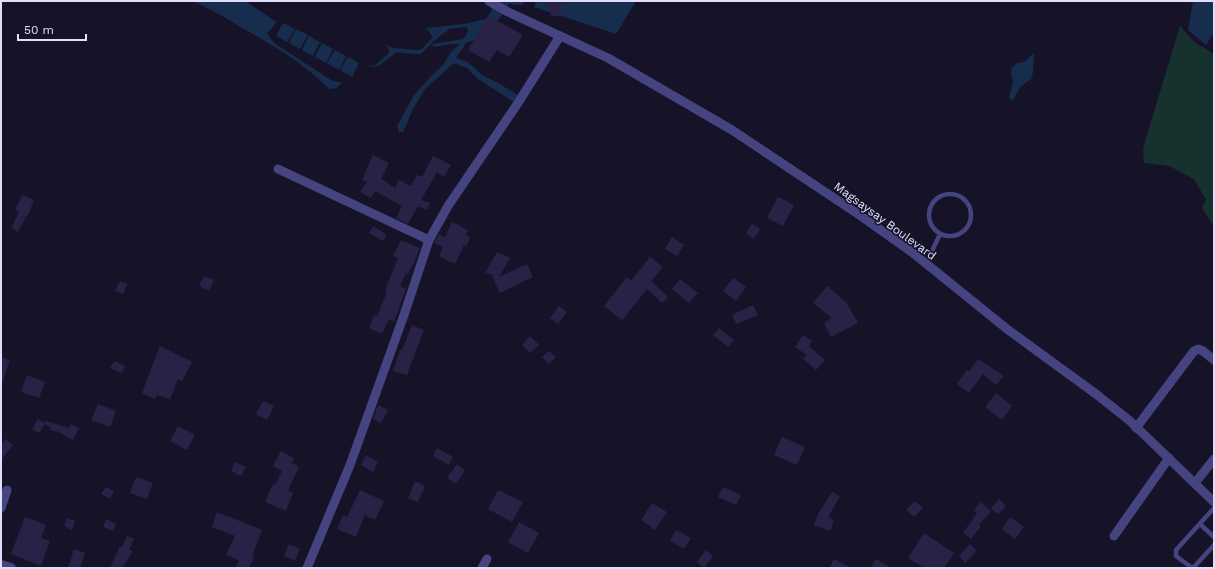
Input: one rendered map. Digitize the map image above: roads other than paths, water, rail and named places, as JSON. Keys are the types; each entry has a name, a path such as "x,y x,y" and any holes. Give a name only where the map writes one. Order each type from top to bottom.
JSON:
{"street":[{"name":"Magsaysay Boulevard","path":"489,1 506,11 608,58 732,130 861,216 926,264 1007,329 1096,394 1169,458 1214,502"},
{"path":"307,568 350,465 404,315 429,240 448,206 518,103 560,36"},
{"path":"278,169 429,240"},
{"path":"1136,428 1194,352 1198,350 1203,351 1214,360"},
{"path":"1114,536 1169,458"},
{"path":"1195,483 1214,459"},
{"path":"1,508 7,490"},
{"path":"482,568 487,559"},
{"path":"1,565 11,568"}],"lane":[{"path":"951,194 962,198 967,203 971,214 968,226 958,234 946,236 940,234 931,225 929,219 930,207 944,195 951,194"},
{"path":"926,264 940,234"},
{"path":"1214,508 1176,550 1176,556 1191,567 1194,567 1214,545"},
{"path":"1200,524 1214,537"}],"water":[{"path":"192,1 245,1 277,22 267,33 274,43 331,80 342,83 336,88 329,89 310,71 278,49 219,14"},
{"path":"497,1 524,1 523,5 509,4 488,35 466,43 456,58 468,62 482,75 518,95 514,102 478,79 467,68 454,63 425,89 413,109 403,132 399,132 397,126 414,95 443,65 451,52 460,44 434,47 432,44 463,39 468,32 467,27 449,29 434,41 421,54 397,52 379,65 371,67 368,65 374,66 389,53 389,50 384,42 393,48 416,50 422,49 433,37 426,28 464,24 486,19"},
{"path":"536,1 636,1 616,34 534,7"},
{"path":"1193,1 1211,1 1214,3 1214,33 1206,45 1188,30"},
{"path":"283,23 295,29 287,42 276,36"},
{"path":"296,29 308,35 300,49 289,43"},
{"path":"309,36 320,42 313,56 302,50"},
{"path":"322,43 333,49 326,63 315,57"},
{"path":"335,50 346,56 339,70 327,63"},
{"path":"1034,53 1031,79 1020,87 1014,99 1011,101 1009,97 1013,83 1011,72 1012,68 1017,63 1024,62"},
{"path":"348,57 359,63 352,77 340,70"}]}
